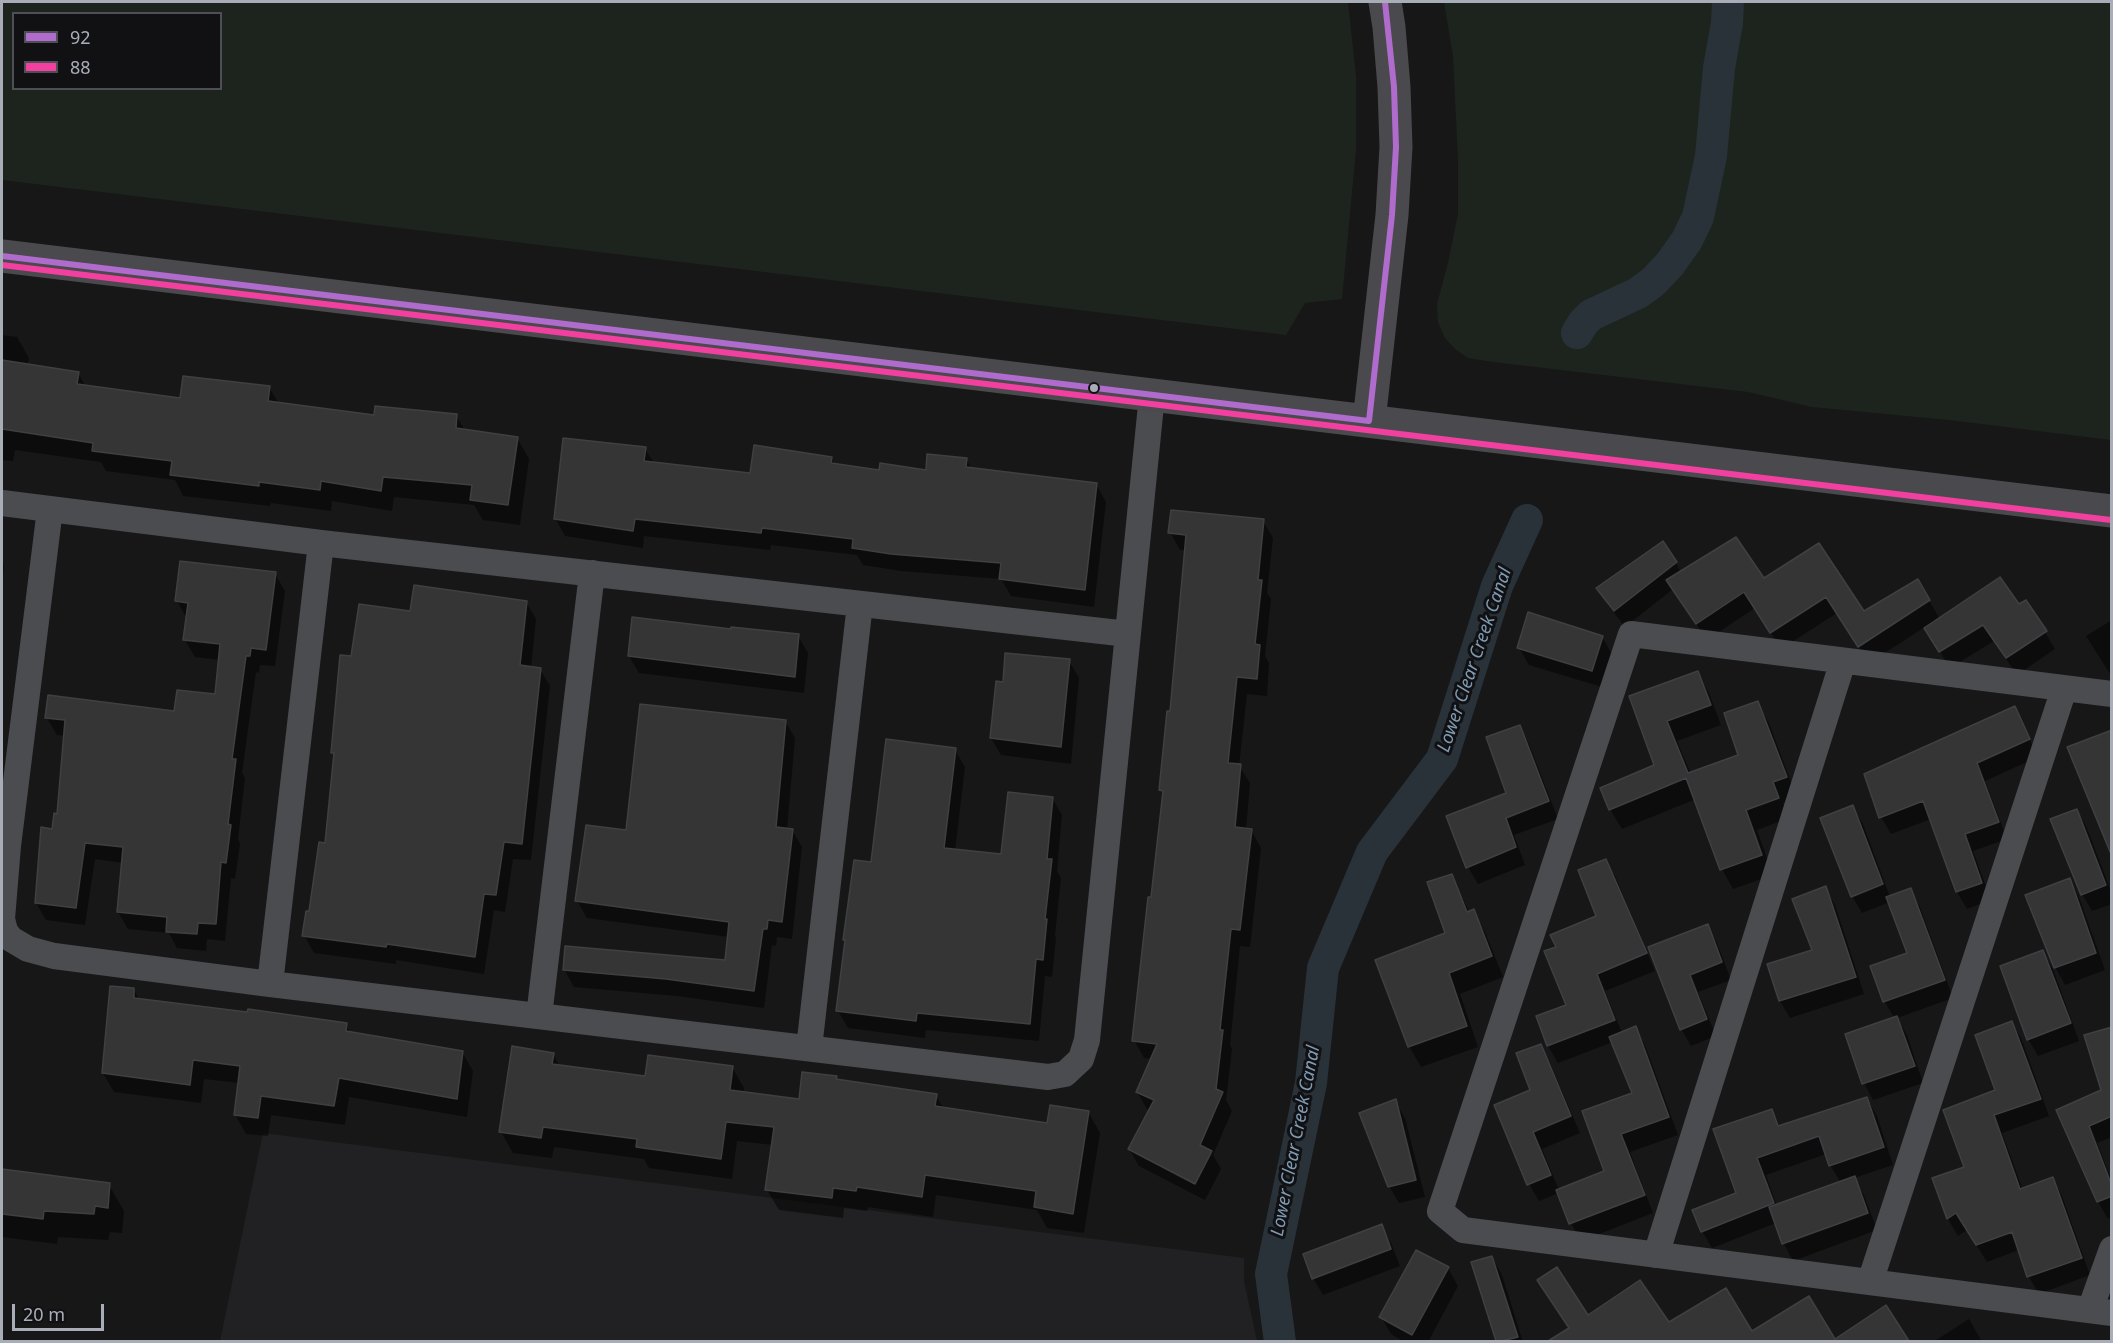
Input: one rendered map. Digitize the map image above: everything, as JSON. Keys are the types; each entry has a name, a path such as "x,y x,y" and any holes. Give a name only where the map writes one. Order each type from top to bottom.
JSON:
{"main road":[{"path":"1369,421 1392,215 1396,147 1394,87 1385,2"},
{"path":"2,256 2112,511"}],"street":[{"path":"50,509 5,846 2,919 10,939 28,949 54,956 1048,1077 1065,1074 1081,1059 1088,1040 1152,395"},
{"path":"2,503 321,543 1128,634"},
{"path":"270,984 321,543"},
{"path":"540,1016 591,573"},
{"path":"809,1048 860,604"},
{"path":"2112,694 1631,634 1440,1211 1463,1230 2101,1312 2112,1250"},
{"path":"1656,1255 1843,661"},
{"path":"1870,1282 2064,688"}],"shaded area":[{"path":"2,2 1348,2 1356,76 1356,149 1342,299 1305,303 1286,335 2,180"},
{"path":"1444,2 2111,2 2111,440 1949,420 1812,407 1748,392 1468,358 1445,338 1438,322 1437,304 1458,214 1453,56"},
{"path":"263,1133 1244,1258 1244,1281 1257,1341 220,1341"}],"building":[{"path":"2,360 79,372 77,384 180,398 183,376 270,386 268,401 374,415 375,406 457,414 456,428 518,437 508,505 470,500 472,485 383,477 381,491 321,481 320,490 259,482 259,486 170,475 172,461 92,451 93,443 2,429"},
{"path":"563,438 646,447 644,461 750,473 754,445 832,457 831,463 879,470 880,463 926,470 927,454 967,458 966,467 1097,483 1085,590 999,579 1001,563 891,554 852,548 853,539 762,528 761,533 635,519 633,531 554,519"},
{"path":"1171,510 1264,519 1258,580 1262,580 1255,644 1260,645 1257,679 1237,677 1228,763 1241,764 1235,827 1252,829 1240,930 1231,929 1216,1089 1223,1092 1200,1145 1212,1151 1195,1184 1128,1149 1154,1100 1136,1092 1157,1044 1132,1041 1148,897 1151,897 1163,791 1159,790 1167,711 1170,711 1186,535 1168,533"},
{"path":"1736,537 1764,578 1819,543 1864,611 1918,579 1930,600 1858,647 1826,597 1770,633 1744,592 1696,624 1666,580"},
{"path":"1663,541 1677,562 1614,611 1596,588"},
{"path":"180,561 276,572 266,650 251,648 250,656 246,656 232,759 236,759 228,824 231,825 226,863 221,862 216,924 198,923 197,934 166,932 167,917 117,912 123,847 85,843 76,908 35,903 41,827 52,829 54,813 57,814 65,720 45,718 48,695 174,711 177,690 215,694 220,644 183,640 188,603 175,601"},
{"path":"2000,577 2019,604 2026,600 2047,631 2006,658 1983,625 1939,652 1924,628"},
{"path":"414,585 527,601 520,665 541,668 522,844 504,842 496,895 484,894 475,957 387,944 386,947 302,936 306,911 309,911 319,842 325,843 334,753 331,753 340,655 351,656 359,604 410,611"},
{"path":"1528,612 1603,636 1592,671 1517,648"},
{"path":"632,617 731,629 731,627 799,634 795,677 628,656"},
{"path":"1005,653 1070,659 1061,747 990,738 996,681 1003,682"},
{"path":"1698,671 1711,705 1667,721 1688,773 1738,755 1724,713 1758,701 1787,777 1773,782 1779,798 1746,810 1762,855 1720,870 1686,778 1609,810 1600,788 1654,765 1629,696"},
{"path":"640,704 786,720 776,827 793,829 782,922 768,920 767,929 763,929 754,991 666,979 563,970 565,946 725,960 729,922 575,901 586,825 626,830"},
{"path":"2015,706 2030,739 1977,763 1999,822 1965,834 1982,883 1956,892 1923,801 1879,818 1864,774"},
{"path":"1520,725 1549,801 1506,818 1516,847 1466,868 1446,816 1506,793 1486,737"},
{"path":"2112,730 2112,853 2111,854 2067,747"},
{"path":"886,739 956,748 944,848 1001,854 1008,792 1053,797 1047,859 1052,859 1043,960 1036,959 1030,1024 917,1013 916,1021 836,1011 854,860 871,862"},
{"path":"1853,805 1883,884 1851,897 1820,818"},
{"path":"2077,809 2106,885 2081,895 2050,819"},
{"path":"1606,859 1647,953 1597,974 1615,1020 1547,1046 1536,1016 1566,1005 1544,951 1556,947 1550,935 1596,916 1578,870"},
{"path":"1452,874 1467,912 1474,909 1492,956 1449,973 1467,1026 1408,1047 1375,960 1445,933 1427,882"},
{"path":"2070,878 2096,953 2054,968 2025,895"},
{"path":"1826,886 1856,977 1779,1001 1767,964 1812,950 1792,899"},
{"path":"1911,888 1945,980 1883,1002 1870,966 1907,953 1886,897"},
{"path":"1708,924 1722,962 1690,975 1707,1019 1680,1030 1648,947"},
{"path":"2043,950 2071,1023 2027,1040 2000,966"},
{"path":"110,986 134,988 134,998 247,1012 248,1009 347,1023 346,1031 463,1051 457,1099 339,1078 334,1106 261,1096 258,1118 234,1115 240,1066 193,1060 190,1085 102,1073"},
{"path":"1897,1016 1915,1066 1862,1084 1845,1034"},
{"path":"2012,1021 2041,1099 1994,1115 2020,1189 2053,1177 2082,1258 2027,1277 2012,1232 1976,1245 1956,1213 1947,1219 1932,1178 1964,1167 1943,1110 1995,1090 1975,1035"},
{"path":"1636,1026 1669,1117 1621,1134 1645,1195 1569,1224 1556,1190 1604,1171 1582,1111 1632,1093 1609,1037"},
{"path":"2112,1027 2112,1116 2089,1126 2112,1186 2112,1196 2097,1202 2056,1110 2101,1090 2084,1035"},
{"path":"1541,1044 1571,1116 1533,1132 1551,1175 1527,1185 1494,1105 1530,1090 1516,1053"},
{"path":"512,1046 554,1053 552,1064 645,1076 648,1055 733,1066 730,1090 799,1099 802,1072 937,1094 935,1106 1047,1123 1050,1105 1089,1111 1073,1214 1034,1207 1036,1191 925,1175 922,1197 857,1187 856,1191 833,1188 832,1198 765,1190 774,1127 726,1122 721,1159 636,1147 637,1139 543,1127 541,1138 499,1132"},
{"path":"1867,1097 1884,1147 1829,1166 1819,1136 1757,1158 1774,1203 1701,1232 1692,1210 1736,1193 1713,1129 1772,1109 1778,1126"},
{"path":"1396,1099 1416,1180 1388,1187 1359,1113"},
{"path":"2,1169 110,1183 108,1208 95,1206 94,1214 44,1211 43,1219 2,1214"},
{"path":"1855,1176 1868,1213 1782,1244 1769,1207"},
{"path":"1382,1224 1391,1249 1312,1279 1303,1254"},
{"path":"1416,1250 1449,1267 1412,1335 1379,1317"},
{"path":"1492,1256 1518,1337 1502,1341 1496,1341 1471,1262"},
{"path":"1557,1267 1588,1315 1640,1280 1669,1322 1726,1288 1752,1331 1809,1296 1835,1339 1886,1305 1909,1341 1548,1341 1569,1328 1537,1280"}],"waterway":[{"name":"Lower Clear Creek Canal","path":"1577,333 1591,315 1638,293 1653,282 1670,264 1687,240 1698,217 1711,156 1728,2"},
{"name":"Lower Clear Creek Canal","path":"1280,1342 1271,1274 1311,1083 1323,968 1372,852 1442,759 1497,586 1527,520"}],"transit line":[{"name":"92","path":"1369,421 1392,215 1396,147 1394,87 1385,2"},
{"name":"92","path":"2,256 1369,421"},
{"name":"88","path":"2,265 2111,520"}]}
